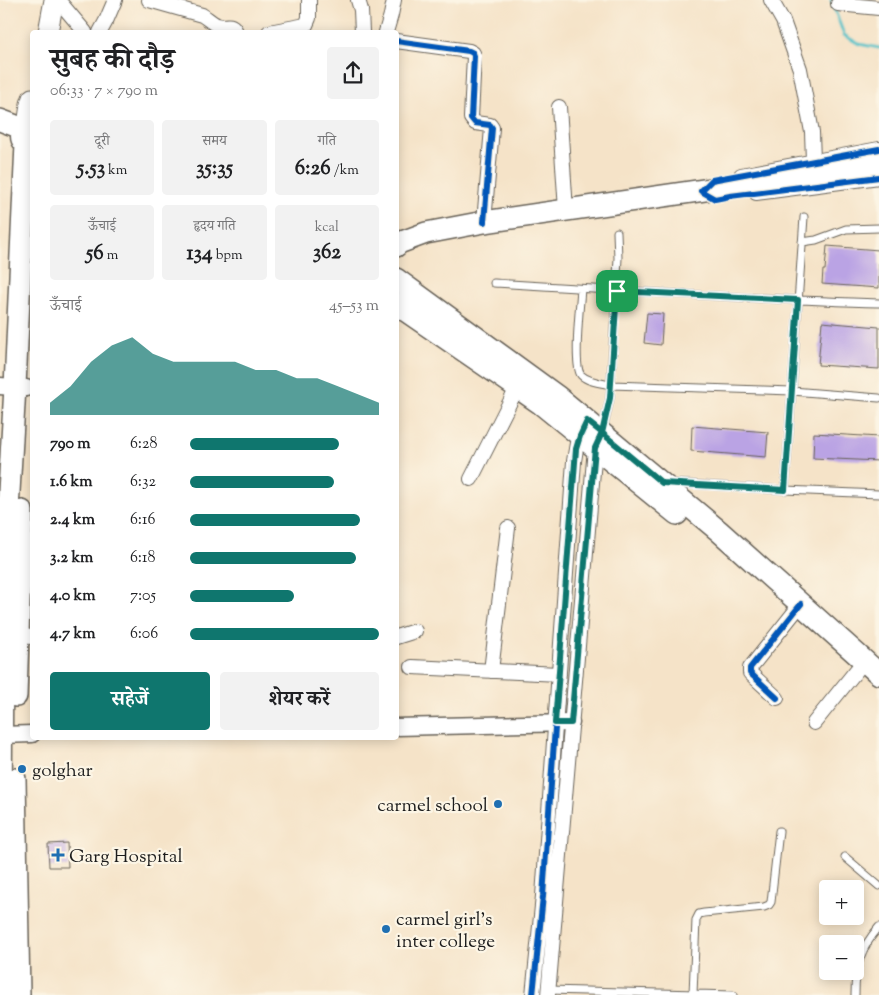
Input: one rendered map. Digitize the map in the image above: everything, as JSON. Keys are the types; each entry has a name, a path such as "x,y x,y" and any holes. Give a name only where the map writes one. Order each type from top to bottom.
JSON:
{"main road":[{"path":"48,30 54,0"},
{"path":"2,995 10,742 13,392 30,104"},
{"path":"0,120 27,135"},
{"path":"0,132 27,135"},
{"path":"399,231 426,232 879,164"},
{"path":"399,243 426,232"},
{"path":"13,392 30,237"},
{"path":"399,281 558,397 591,434 700,534 869,668 879,689"},
{"path":"399,306 540,404 591,434 662,483 718,531 797,609"},
{"path":"10,742 1,682 12,625"},
{"path":"6,846 19,995"}],"street":[{"path":"58,0 83,30"},
{"path":"101,30 114,0"},
{"path":"149,0 202,15 215,24 220,26 229,25 235,30"},
{"path":"278,30 306,25 309,18 309,0"},
{"path":"358,0 361,10 362,30"},
{"path":"387,30 394,0"},
{"path":"771,0 783,21 800,69 812,132 813,161"},
{"path":"838,4 879,8"},
{"path":"399,41 469,51 474,56 471,118 475,123 490,125 492,128 484,222"},
{"path":"559,107 566,210"},
{"path":"879,150 712,180 702,191 715,199 879,177"},
{"path":"471,479 517,388"},
{"path":"549,993 563,723 559,674 574,461 576,449 591,434"},
{"path":"533,995 542,896 563,723 591,434"},
{"path":"491,671 508,528"},
{"path":"777,698 749,670 797,609"},
{"path":"399,636 414,631"},
{"path":"412,667 559,674"},
{"path":"814,723 869,668"},
{"path":"399,727 563,723"}],"lane":[{"path":"785,490 804,217"},
{"path":"802,242 811,241 846,229 879,228"},
{"path":"591,434 610,398 617,291 618,232"},
{"path":"494,283 617,291 879,303"},
{"path":"581,289 578,366 581,374 590,380 611,384 792,391 879,398"},
{"path":"662,483 879,494"},
{"path":"693,994 696,920 699,914 769,905 771,902 779,830"},
{"path":"845,856 879,886"},
{"path":"855,995 855,982 860,956 879,927"},
{"path":"549,993 733,995"}],"building":[{"path":"827,246 879,250 879,288 822,284"},
{"path":"647,313 663,314 661,345 644,343"},
{"path":"822,322 879,327 879,369 818,365"},
{"path":"692,426 768,432 766,457 691,451"},
{"path":"814,433 879,437 879,461 813,458"},
{"path":"67,843 68,867 49,867 48,844"}],"waterway":[{"path":"831,0 844,35 859,44 879,48"}],"cycle path":[{"path":"399,41 473,53 471,118 475,123 490,125 492,128 484,222"},
{"path":"879,149 712,180 701,191 715,199 879,177"},
{"path":"533,995 543,896 574,461 579,440 587,421"},
{"path":"777,698 750,673 750,668 801,604"}],"place":[{"name":"golghar","path":"22,769"},
{"name":"carmel school","path":"498,804"},
{"name":"Garg Hospital","path":"58,855"},
{"name":"carmel girl's inter college","path":"386,929"}],"route":[{"path":"617,291 610,398 602,433 587,421 580,436 574,461 555,723 571,723 595,448 602,433 662,483 785,490 798,300 617,291"}]}
